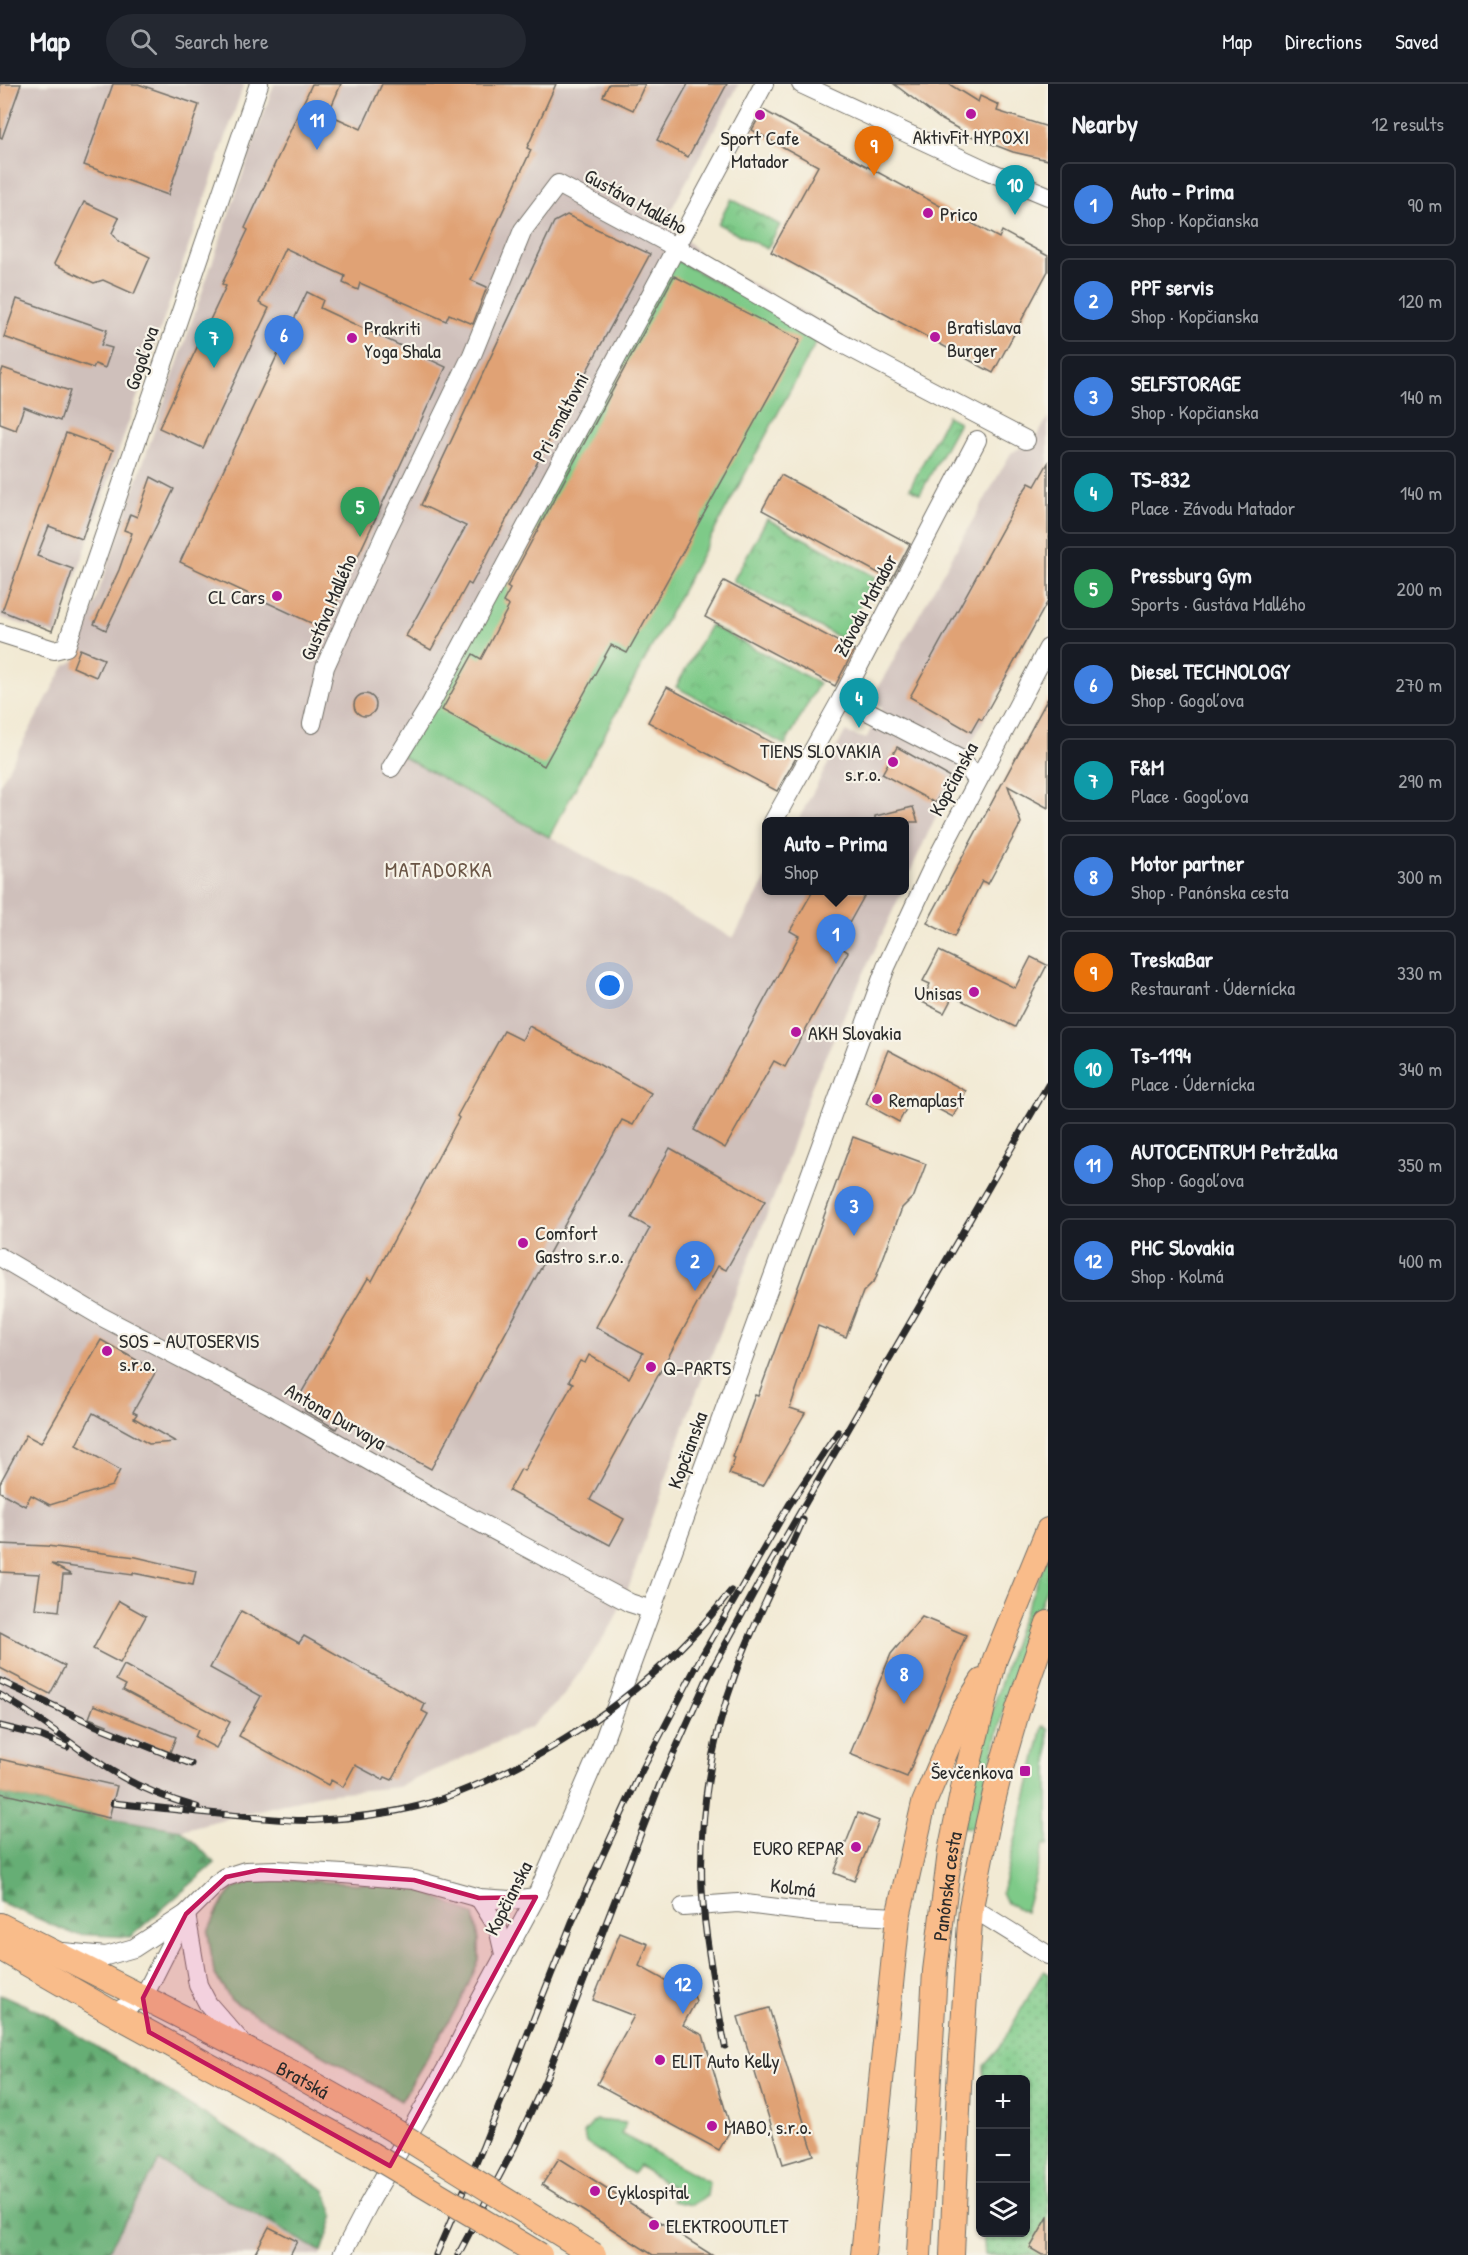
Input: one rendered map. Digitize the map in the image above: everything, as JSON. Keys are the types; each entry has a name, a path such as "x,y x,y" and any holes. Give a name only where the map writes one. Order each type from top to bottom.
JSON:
{"main road":[{"name":"Panónska cesta","path":"919,2255 935,1971 950,1852 961,1795 995,1659 1048,1530"},
{"name":"Panónska cesta","path":"952,2255 959,2086 971,1907 1001,1768 1048,1623"},
{"path":"863,2255 898,1917 924,1803 962,1713 995,1659"},
{"name":"Bratská","path":"0,1925 247,2049 387,2126 594,2255"},
{"name":"Bratská","path":"0,1948 113,2013 371,2154 540,2255"},
{"path":"955,2191 967,2255"}],"street":[{"name":"Gogoľova","path":"0,633 54,650 66,647 259,84"},
{"name":"Pri smaltovni","path":"391,768 430,705 764,84"},
{"path":"801,84 986,170 1048,196"},
{"name":"Gustáva Mallého","path":"312,724 325,667 385,534 472,355 523,230 558,184 677,248 821,332 1026,440"},
{"name":"Závodu Matador","path":"776,817 842,698 977,440"},
{"name":"Kopčianska","path":"342,2255 450,2062 504,1954 536,1897 602,1745 886,967 928,876 1048,648"},
{"path":"842,698 962,760 977,780"},
{"name":"Antona Durvaya","path":"0,1257 102,1317 269,1404 453,1509 630,1603 652,1610"},
{"path":"49,1950 83,1955 114,1954 134,1948 186,1914 221,1881 237,1873 260,1870 414,1880 479,1898 511,1900 536,1897"},
{"path":"479,1898 498,1928 504,1954"},
{"name":"Kolmá","path":"683,1907 738,1903 817,1913 898,1917"},
{"path":"971,1907 1048,1955"},
{"path":"113,2013 143,1998 186,1914"},
{"path":"186,1914 198,1985 208,2004 247,2049"},
{"path":"143,1998 149,2032"}],"highlighted area":[{"path":"260,1870 343,1874 414,1880 479,1898 536,1897 390,2166 149,2032 143,1998 186,1914 226,1877"}],"shaded area":[{"path":"0,84 244,84 56,635 0,617"},
{"path":"274,84 739,84 665,221 703,256 827,325 549,836 733,938 762,886 762,895 900,895 812,1085 782,1176 687,1417 630,1584 612,1625 561,1699 531,1727 398,1787 322,1794 181,1830 109,1818 0,1793 0,784 64,667 75,660"},
{"path":"1048,417 1048,602 962,760 909,874 909,817 800,817 845,732 866,739 882,707 871,701 877,689 1011,453 1036,439"},
{"path":"158,2161 322,2252 320,2255 105,2255"}],"green space":[{"path":"731,199 780,225 767,249 718,224"},
{"path":"674,259 819,337 549,837 400,755"},
{"path":"947,416 959,422 920,494 910,488"},
{"path":"767,519 876,577 842,639 733,581"},
{"path":"710,625 819,683 785,745 676,687"},
{"path":"1048,1555 1048,1584 1010,1686 974,1828 963,1827 987,1727 1016,1634"},
{"path":"1043,1726 1048,1729 1048,1846 1044,1844 1025,1912 1007,1903 1002,1892"},
{"path":"0,1793 109,1818 181,1830 215,1863 130,1937 73,1934 0,1902"},
{"path":"261,1878 415,1887 474,1915 479,1940 479,1960 462,1999 401,2101 231,2000 214,1973 208,1932 219,1908 233,1889"},
{"path":"1043,1971 1048,1974 1048,2255 985,2255 983,2237 1030,2237 1030,2075 984,2075 984,2066 998,2050"},
{"path":"0,1994 43,2013 325,2190 334,2215 322,2252 159,2161 106,2255 0,2255"},
{"path":"595,2120 626,2123 621,2134 709,2182 707,2196 692,2205 672,2201 678,2191 639,2166 633,2174 586,2143 584,2133"}],"building":[{"path":"0,84 21,84 2,138 0,137"},
{"path":"113,84 138,84 199,105 168,195 84,165"},
{"path":"312,84 341,84 328,114 361,129 382,84 556,84 527,148 531,150 471,280 487,287 473,324 449,314 446,321 360,283 358,290 343,283 345,276 285,248 259,303 269,308 203,448 159,428 226,286 222,284 248,230 245,228"},
{"path":"609,84 645,84 633,110 603,96"},
{"path":"688,84 727,84 688,157 657,140"},
{"path":"894,84 949,84 978,102 980,96 999,105 997,111 1048,127 1048,160 1013,152 971,136 939,118"},
{"path":"763,110 999,238 1002,231 1048,256 1048,271 993,373 771,252 818,166 752,130"},
{"path":"84,202 119,218 112,233 119,242 150,257 134,294 103,280 94,283 54,264"},
{"path":"567,215 650,254 471,585 468,583 431,650 406,636 466,526 421,505 554,222"},
{"path":"674,276 800,340 627,653 611,645 544,766 442,710 473,654 481,659 509,606 503,602 510,589 507,587"},
{"path":"307,292 323,300 320,308 446,367 324,629 180,562"},
{"path":"17,299 107,330 101,345 112,348 105,368 95,364 93,368 4,337"},
{"path":"3,368 70,391 60,421 24,407 16,430 0,424 0,376"},
{"path":"66,433 113,450 82,539 49,526 37,556 73,569 52,631 2,611"},
{"path":"1048,463 1048,601 982,720 979,718 971,732 910,697 1021,495 1029,483 1035,486"},
{"path":"781,475 910,544 891,580 762,510"},
{"path":"151,477 174,489 106,630 94,624 119,570 132,533 124,530 130,514 137,517"},
{"path":"724,581 854,650 835,686 705,617"},
{"path":"80,649 104,659 96,677 73,667"},
{"path":"667,687 797,756 777,791 648,722"},
{"path":"365,694 375,701 376,705 369,715 365,716 355,709 354,705 361,695"},
{"path":"1048,698 1048,808 1008,786 1021,823 988,884 982,881 954,937 927,923"},
{"path":"897,747 950,777 935,803 882,774"},
{"path":"913,807 918,822 909,822 909,817 875,816"},
{"path":"811,895 865,895 837,945 848,952 785,1067 774,1061 725,1148 694,1130 799,936 790,931"},
{"name":"Unisas","path":"939,951 1015,988 1031,957 1047,965 1015,1027 953,996 944,1013 922,1002 930,984 923,981"},
{"path":"529,1026 651,1093 633,1125 622,1120 431,1469 341,1420 336,1429 305,1411 300,1395 368,1278 372,1281 459,1118 457,1116 504,1031 522,1040"},
{"path":"888,1050 966,1091 953,1117 913,1096 899,1122 866,1104"},
{"path":"853,1137 926,1164 914,1196 902,1208 875,1280 863,1292 846,1337 818,1326 790,1408 805,1413 763,1486 729,1474 735,1458 733,1457 755,1395 758,1396"},
{"path":"670,1148 765,1201 726,1270 718,1266 590,1500 624,1519 610,1545 509,1491 521,1469 524,1471 573,1383 569,1381 580,1361 585,1363 589,1355 629,1378 643,1353 596,1327 650,1228 632,1218"},
{"path":"101,1340 156,1371 133,1412 137,1414 134,1418 176,1442 149,1444 93,1413 76,1445 120,1470 112,1486 50,1505 31,1495 25,1506 0,1492 0,1483 26,1435 41,1443"},
{"path":"0,1544 47,1546 136,1557 196,1571 193,1585 133,1573 133,1575 51,1564 72,1575 63,1575 59,1611 35,1608 40,1574 0,1572"},
{"path":"119,1601 146,1616 120,1663 93,1649"},
{"path":"241,1611 299,1643 304,1636 425,1704 422,1711 428,1714 392,1780 385,1777 383,1780 355,1765 343,1787 331,1780 328,1785 239,1736 261,1696 210,1668"},
{"path":"922,1617 966,1635 907,1777 850,1754 891,1654"},
{"path":"0,1632 65,1666 50,1694 0,1668"},
{"path":"124,1665 230,1722 216,1748 195,1737 198,1730 123,1690 126,1685 116,1680"},
{"path":"94,1705 176,1737 170,1752 89,1718"},
{"path":"0,1759 117,1786 109,1818 0,1793"},
{"name":"EURO REPAR","path":"858,1813 879,1821 854,1881 834,1873"},
{"name":"ELIT Auto Kelly","path":"620,1933 648,1944 639,1966 694,1996 696,2001 683,2025 703,2035 731,2129 719,2150 597,2084 634,2016 593,2000"},
{"path":"769,2008 814,2155 783,2164 738,2017"},
{"path":"559,2158 712,2255 653,2255 542,2185"},
{"path":"1048,2217 1048,2255 1042,2255 1030,2248"},
{"path":"269,2227 297,2241 290,2255 254,2255"}],"railway":[{"path":"458,2255 514,2148 545,2081 660,1784 709,1675 759,1583 1048,1085"},
{"path":"436,2255 482,2149 572,1922 639,1776 699,1661 789,1505 838,1432"},
{"path":"725,2046 703,1909 703,1832 709,1775 721,1720 738,1666 803,1520"},
{"path":"113,1803 303,1821 382,1813 436,1801 521,1764 589,1724 651,1676 706,1621 731,1591"},
{"path":"0,1681 97,1726 191,1764"},
{"path":"0,1695 122,1777 153,1792 197,1807"},
{"path":"0,1726 41,1736 67,1747"}],"place":[{"name":"AktivFit HYPOXI","path":"971,114"},
{"name":"Sport Cafe Matador","path":"760,115"},
{"name":"AUTOCENTRUM Petržalka","path":"317,150"},
{"name":"TreskaBar","path":"874,176"},
{"name":"Prico","path":"928,213"},
{"name":"Ts-1194","path":"1015,215"},
{"name":"Bratislava Burger","path":"935,337"},
{"name":"Prakriti Yoga Shala","path":"352,338"},
{"name":"Diesel TECHNOLOGY","path":"284,365"},
{"name":"F&M","path":"214,368"},
{"name":"Pressburg Gym","path":"360,537"},
{"name":"CL Cars","path":"277,596"},
{"name":"TS-832","path":"859,728"},
{"name":"TIENS SLOVAKIA s.r.o.","path":"893,762"},
{"name":"Auto - Prima","path":"836,964"},
{"name":"Unisas","path":"974,992"},
{"name":"AKH Slovakia","path":"796,1032"},
{"name":"Remaplast","path":"877,1099"},
{"name":"SELFSTORAGE","path":"854,1236"},
{"name":"Comfort Gastro s.r.o.","path":"523,1243"},
{"name":"PPF servis","path":"695,1291"},
{"name":"SOS - AUTOSERVIS s.r.o.","path":"107,1351"},
{"name":"Q-PARTS","path":"651,1367"},
{"name":"Motor partner","path":"904,1704"},
{"name":"Ševčenkova","path":"1025,1771"},
{"name":"EURO REPAR","path":"856,1847"},
{"name":"PHC Slovakia","path":"683,2014"},
{"name":"ELIT Auto Kelly","path":"660,2060"},
{"name":"MABO, s.r.o.","path":"712,2126"},
{"name":"Cyklospital","path":"595,2191"},
{"name":"ELEKTROOUTLET","path":"654,2225"}],"district":[{"name":"MATADORKA","path":"439,869"}]}
